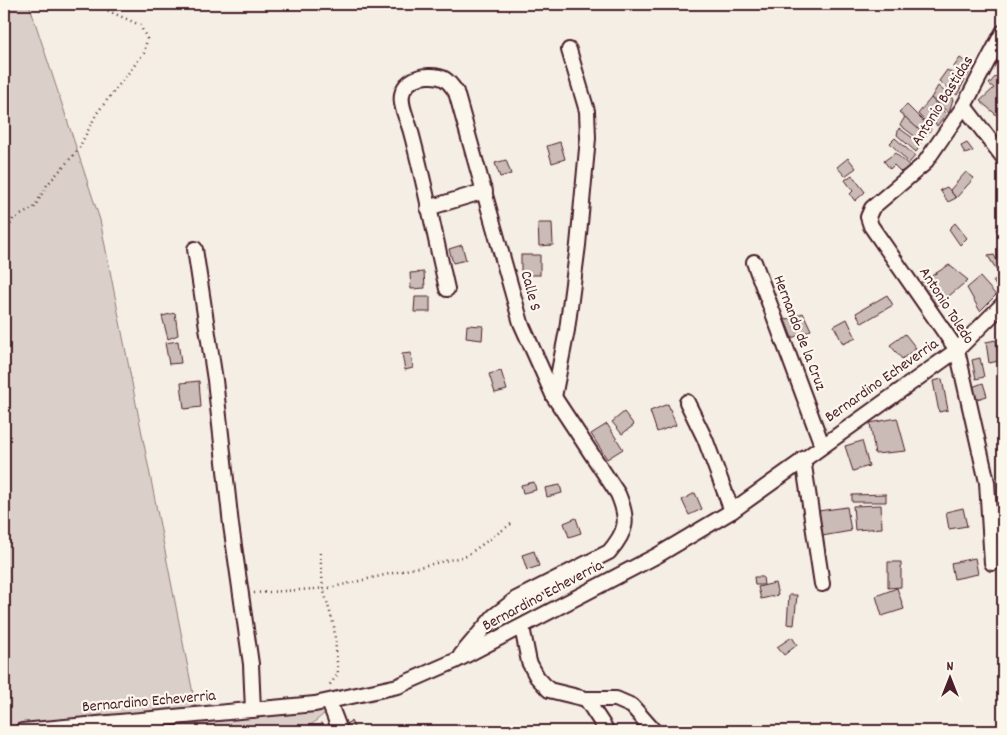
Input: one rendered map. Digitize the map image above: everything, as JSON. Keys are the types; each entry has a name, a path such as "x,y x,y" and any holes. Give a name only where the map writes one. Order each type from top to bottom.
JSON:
{"street":[{"name":"Antonio Bastidas","path":"871,226 868,217 872,208 924,164 964,106 1003,32"},
{"path":"554,397 567,330 576,264 588,138 587,111 569,50"},
{"name":"Calle S","path":"447,290 412,132 402,103 403,92 410,82 423,76 438,76 446,79 456,92 521,323 554,397 618,494 625,510 625,525 619,540 609,552 516,599 494,616 455,661"},
{"path":"964,106 1003,156"},
{"path":"428,208 485,191"},
{"name":"Antonio Toledo","path":"871,226 957,350 987,482 992,563"},
{"path":"195,249 215,380 240,594 251,664 253,710"},
{"name":"Hernando de la Cruz","path":"754,262 822,445"},
{"name":"Bernardino Echeverria","path":"22,731 315,704 398,686 455,661 522,627 658,555 732,511 957,350 1003,304"},
{"path":"687,402 705,439 732,511"},
{"path":"803,459 822,584"},
{"path":"522,627 529,662 537,676 549,690 586,699 616,699 632,706 654,731"},
{"path":"586,699 606,730"},
{"path":"329,702 339,728"}],"path":[{"path":"4,238 13,219 34,208 47,185 78,150 97,113 144,53 147,39 140,25 93,4"},
{"path":"240,594 323,588 466,556 511,524"},
{"path":"315,704 338,674 334,626 323,588 320,553"}],"shaded area":[{"path":"4,4 29,4 100,220 197,714 339,701 304,731 4,731"}],"building":[{"path":"960,58 972,67 967,77 953,68"},
{"path":"947,70 965,80 957,95 939,81"},
{"path":"996,76 1003,82 1003,114 999,117 980,101 994,88 989,84"},
{"path":"938,86 953,99 949,113 931,98"},
{"path":"931,98 946,114 937,126 934,121 930,126 918,114"},
{"path":"907,105 931,129 926,136 899,112"},
{"path":"905,117 926,136 921,141 900,125"},
{"path":"899,128 921,144 916,152 897,135"},
{"path":"895,138 915,156 909,163 890,143"},
{"path":"560,142 565,159 552,163 547,146"},
{"path":"967,143 973,151 965,154 961,146"},
{"path":"895,153 910,166 901,172 894,165 890,169 884,161"},
{"path":"848,158 856,168 845,176 837,167"},
{"path":"506,160 511,174 500,177 495,163"},
{"path":"966,172 974,178 956,198 950,190"},
{"path":"852,175 865,192 855,201 850,194 853,191 845,180"},
{"path":"947,187 956,198 948,202 940,190"},
{"path":"538,223 552,223 553,245 539,246"},
{"path":"955,223 967,238 960,245 949,229"},
{"path":"1003,226 1003,244 996,229"},
{"path":"462,245 466,260 453,263 449,249"},
{"path":"521,255 540,255 540,275 521,275"},
{"path":"994,255 1002,270 998,272 988,256"},
{"path":"949,265 968,280 937,306 920,283"},
{"path":"424,272 425,288 411,289 410,273"},
{"path":"999,276 1003,281 1003,285 998,289 993,281"},
{"path":"980,277 996,295 980,311 967,288"},
{"path":"887,295 893,305 862,323 856,313"},
{"path":"415,297 430,297 430,312 414,312"},
{"path":"175,313 178,335 168,339 162,316"},
{"path":"803,313 811,330 792,338 785,320"},
{"path":"847,319 856,338 843,344 834,326"},
{"path":"467,325 483,326 482,340 466,338"},
{"path":"905,334 916,348 902,359 890,345"},
{"path":"996,340 999,361 989,363 986,342"},
{"path":"178,341 181,363 169,364 165,343"},
{"path":"411,353 413,368 405,370 402,354"},
{"path":"980,358 984,377 976,379 972,360"},
{"path":"501,371 507,390 495,393 489,374"},
{"path":"942,379 948,410 939,412 933,381"},
{"path":"199,381 201,407 184,409 181,383"},
{"path":"983,383 987,396 977,399 972,387"},
{"path":"668,404 676,425 657,432 650,411"},
{"path":"624,412 634,425 622,434 612,422"},
{"path":"897,418 906,451 875,454 870,423"},
{"path":"607,424 623,449 607,459 591,434"},
{"path":"862,441 869,466 853,471 845,446"},
{"path":"534,482 536,490 523,493 521,485"},
{"path":"560,485 562,493 547,497 545,488"},
{"path":"695,493 702,509 689,515 682,500"},
{"path":"886,494 886,502 852,502 852,495"},
{"path":"881,505 882,528 855,530 853,506"},
{"path":"847,507 851,531 822,536 818,511"},
{"path":"963,508 967,526 949,529 946,512"},
{"path":"576,518 581,533 569,537 564,523"},
{"path":"534,551 539,566 527,570 522,555"},
{"path":"975,558 978,574 954,579 951,563"},
{"path":"888,562 901,562 901,587 888,588"},
{"path":"754,577 763,577 764,585 755,585"},
{"path":"775,583 778,595 761,599 758,587"},
{"path":"897,588 904,609 882,616 876,596"},
{"path":"789,595 797,595 794,625 787,624"},
{"path":"792,637 797,645 784,655 777,647"},
{"path":"351,721 356,731 332,731 339,728"}]}
